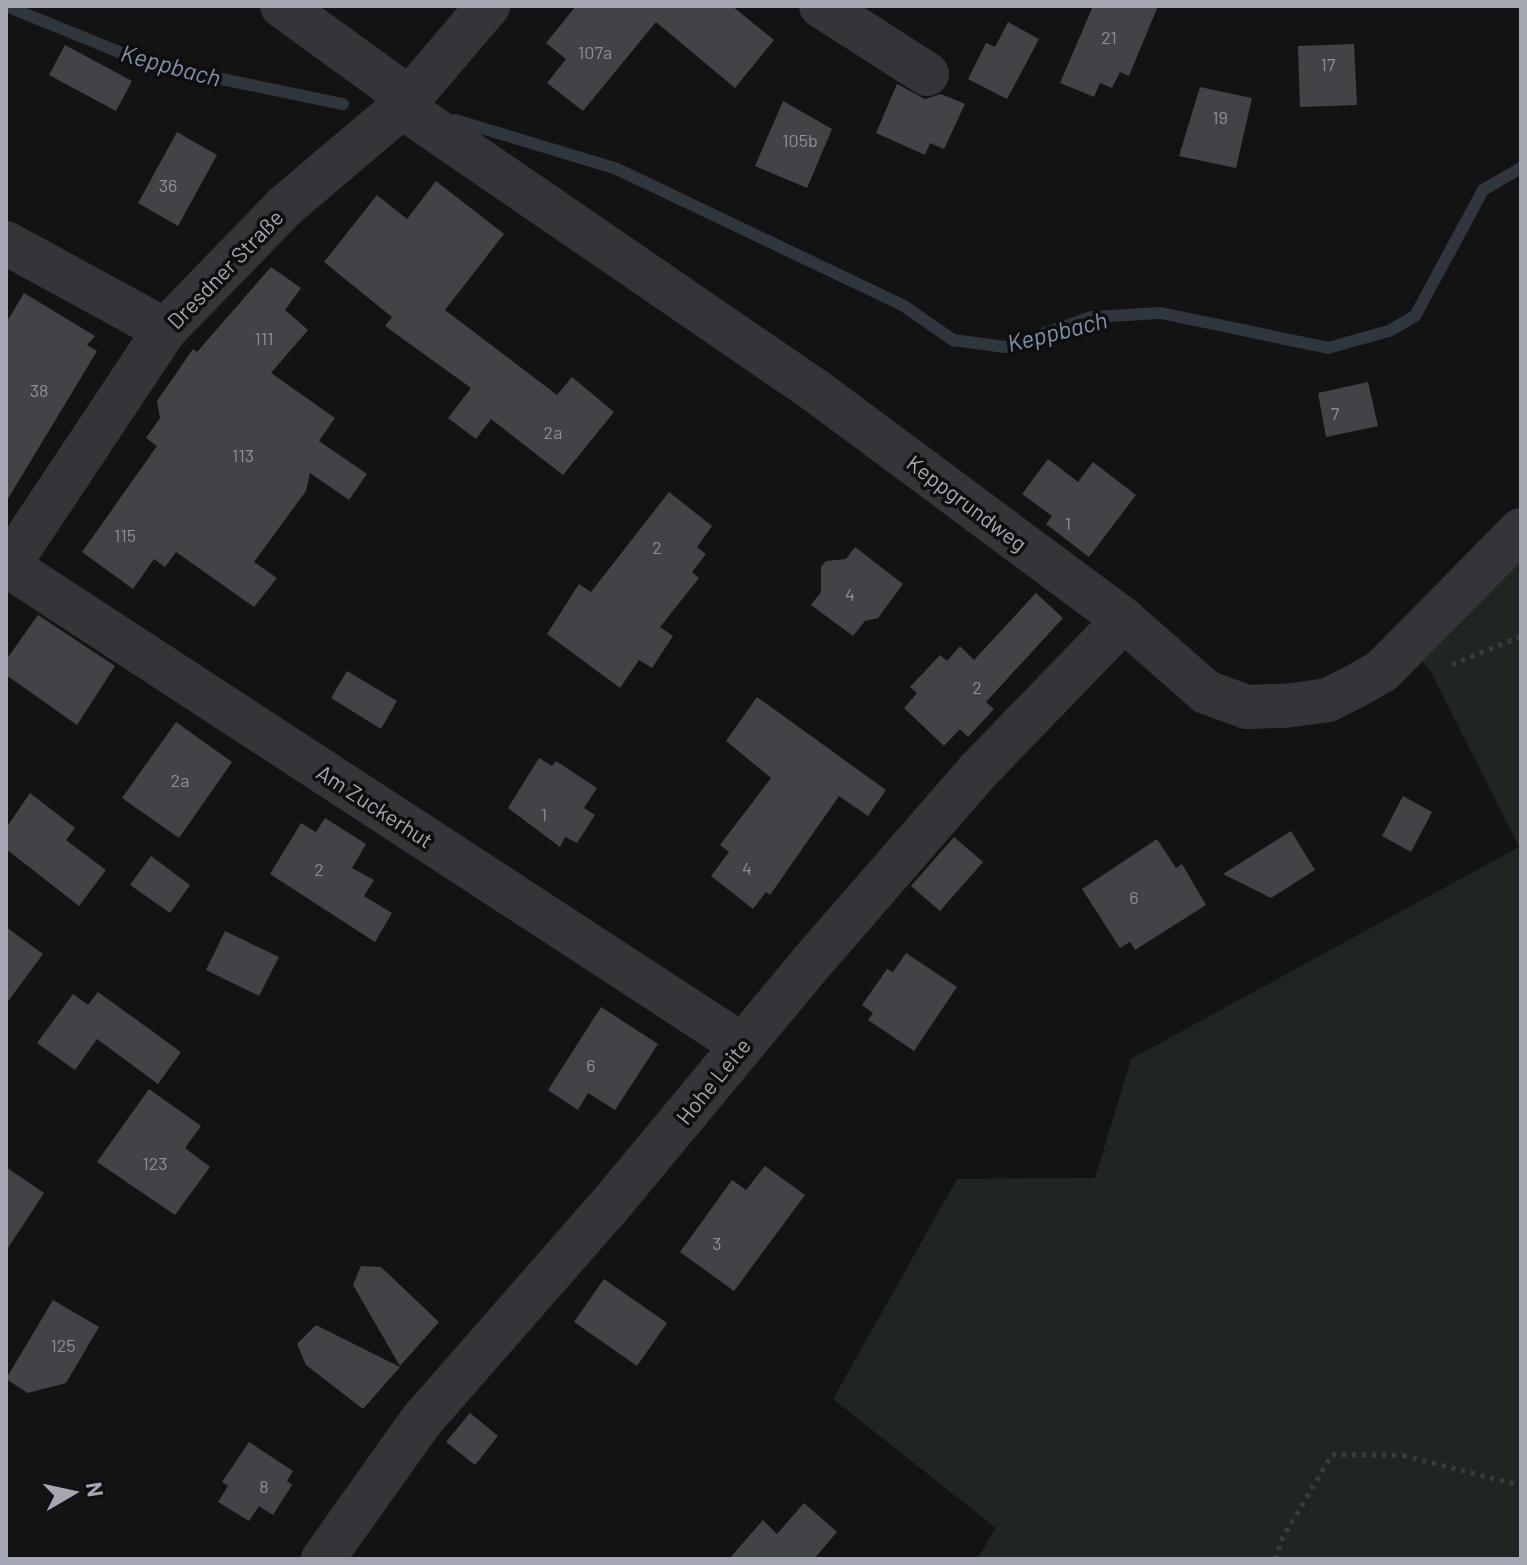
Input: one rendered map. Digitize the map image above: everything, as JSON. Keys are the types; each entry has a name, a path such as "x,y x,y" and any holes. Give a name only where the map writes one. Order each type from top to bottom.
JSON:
{"street":[{"name":"Keppgrundweg","path":"282,6 406,102 816,391 1124,620 1206,692 1247,707 1328,700 1382,671 1521,530"},
{"name":"Dresdner Straße","path":"7,568 165,330 284,207 406,102 488,6"},
{"path":"821,6 927,74"},
{"path":"6,243 165,330"},
{"name":"Am Zuckerhut","path":"7,568 742,1045"},
{"name":"Hohe Leite","path":"323,1559 421,1421 977,772 1124,620"}],"path":[{"path":"1276,1559 1281,1540 1332,1454 1403,1455 1521,1485"}],"shaded area":[{"path":"1521,547 1521,1559 977,1559 996,1528 833,1399 957,1179 1095,1178 1131,1059 1519,847 1431,672 1416,654"}],"building":[{"path":"576,6 732,6 774,40 735,88 656,22 583,111 547,83 566,59 546,43"},
{"path":"1093,6 1158,6 1129,76 1120,72 1112,88 1100,83 1094,97 1060,83"},
{"path":"1008,22 1039,39 1007,99 968,79 986,43 995,47"},
{"path":"1354,44 1357,105 1300,107 1298,46"},
{"path":"65,45 132,81 116,111 49,75"},
{"path":"897,84 925,99 941,94 965,104 944,149 930,143 925,155 876,133"},
{"path":"1200,87 1252,98 1236,168 1179,156"},
{"path":"783,101 832,129 807,188 755,166"},
{"path":"177,132 217,155 178,226 138,203"},
{"path":"436,181 504,234 445,310 557,395 572,377 614,412 563,475 491,419 476,439 448,418 471,388 385,326 392,317 324,262 377,195 407,219"},
{"path":"271,267 301,288 285,310 308,330 271,373 335,418 319,441 367,474 349,500 310,473 306,491 254,562 277,578 254,607 176,552 165,567 154,559 133,589 82,552 157,446 146,438 160,418 157,401 193,349 197,352"},
{"path":"24,293 95,336 87,345 97,351 6,502 6,323"},
{"path":"1368,382 1378,426 1326,437 1318,393"},
{"path":"1048,459 1078,482 1093,462 1136,495 1089,557 1046,524 1052,516 1022,494"},
{"path":"669,492 712,526 697,547 706,554 692,572 699,578 660,627 673,636 652,668 639,660 620,688 547,634 579,584 591,592"},
{"path":"855,547 903,584 878,618 865,621 853,636 811,605 821,592 821,567 826,561 846,559"},
{"path":"1036,593 1063,618 986,702 994,709 968,737 960,729 944,746 904,708 917,693 910,687 940,655 947,661 960,646 974,660"},
{"path":"38,615 115,666 77,725 6,675 6,660"},
{"path":"347,671 397,701 381,729 331,698"},
{"path":"757,697 886,790 868,816 839,796 770,895 766,892 753,909 711,876 729,852 720,845 771,778 726,741"},
{"path":"176,722 232,762 179,838 122,798"},
{"path":"539,758 552,766 556,761 597,788 584,808 595,815 577,843 565,837 560,847 508,808"},
{"path":"30,793 75,828 66,840 106,870 79,906 6,849 6,828"},
{"path":"1403,796 1432,812 1411,852 1382,836"},
{"path":"325,818 366,844 352,868 374,880 364,896 392,913 375,942 270,874 301,823 316,832"},
{"path":"1291,831 1315,870 1271,898 1223,874"},
{"path":"954,837 983,862 940,911 911,886"},
{"path":"1157,839 1176,868 1182,864 1206,905 1135,950 1130,942 1120,948 1082,889"},
{"path":"151,856 190,885 170,913 130,885"},
{"path":"6,927 43,954 6,1004"},
{"path":"225,931 279,957 259,996 206,970"},
{"path":"906,953 957,987 914,1051 868,1020 873,1013 862,1005 887,969 893,972"},
{"path":"98,992 181,1052 158,1084 97,1039 75,1070 37,1043 73,994 88,1005"},
{"path":"601,1007 658,1044 615,1110 588,1093 578,1110 548,1090"},
{"path":"149,1089 201,1126 185,1148 210,1167 175,1215 97,1162"},
{"path":"765,1166 805,1195 734,1291 680,1252 732,1180 746,1190"},
{"path":"6,1167 44,1193 6,1251"},
{"path":"361,1266 381,1267 439,1322 400,1366 353,1285"},
{"path":"604,1279 667,1323 637,1366 574,1322"},
{"path":"53,1300 99,1327 66,1383 28,1393 6,1379"},
{"path":"316,1325 400,1367 363,1409 306,1365 297,1344"},
{"path":"470,1413 498,1436 475,1465 446,1442"},
{"path":"249,1442 293,1471 287,1481 292,1485 273,1515 259,1506 249,1521 218,1502 228,1486 222,1482"},
{"path":"804,1503 837,1532 814,1559 729,1559 763,1520 777,1534"}],"waterway":[{"name":"Keppbach","path":"6,6 149,64 343,104"},
{"name":"Keppbach","path":"455,120 617,169 904,306 953,340 1005,347 1092,317 1161,313 1328,348 1389,331 1415,316 1483,190 1521,168"}]}
